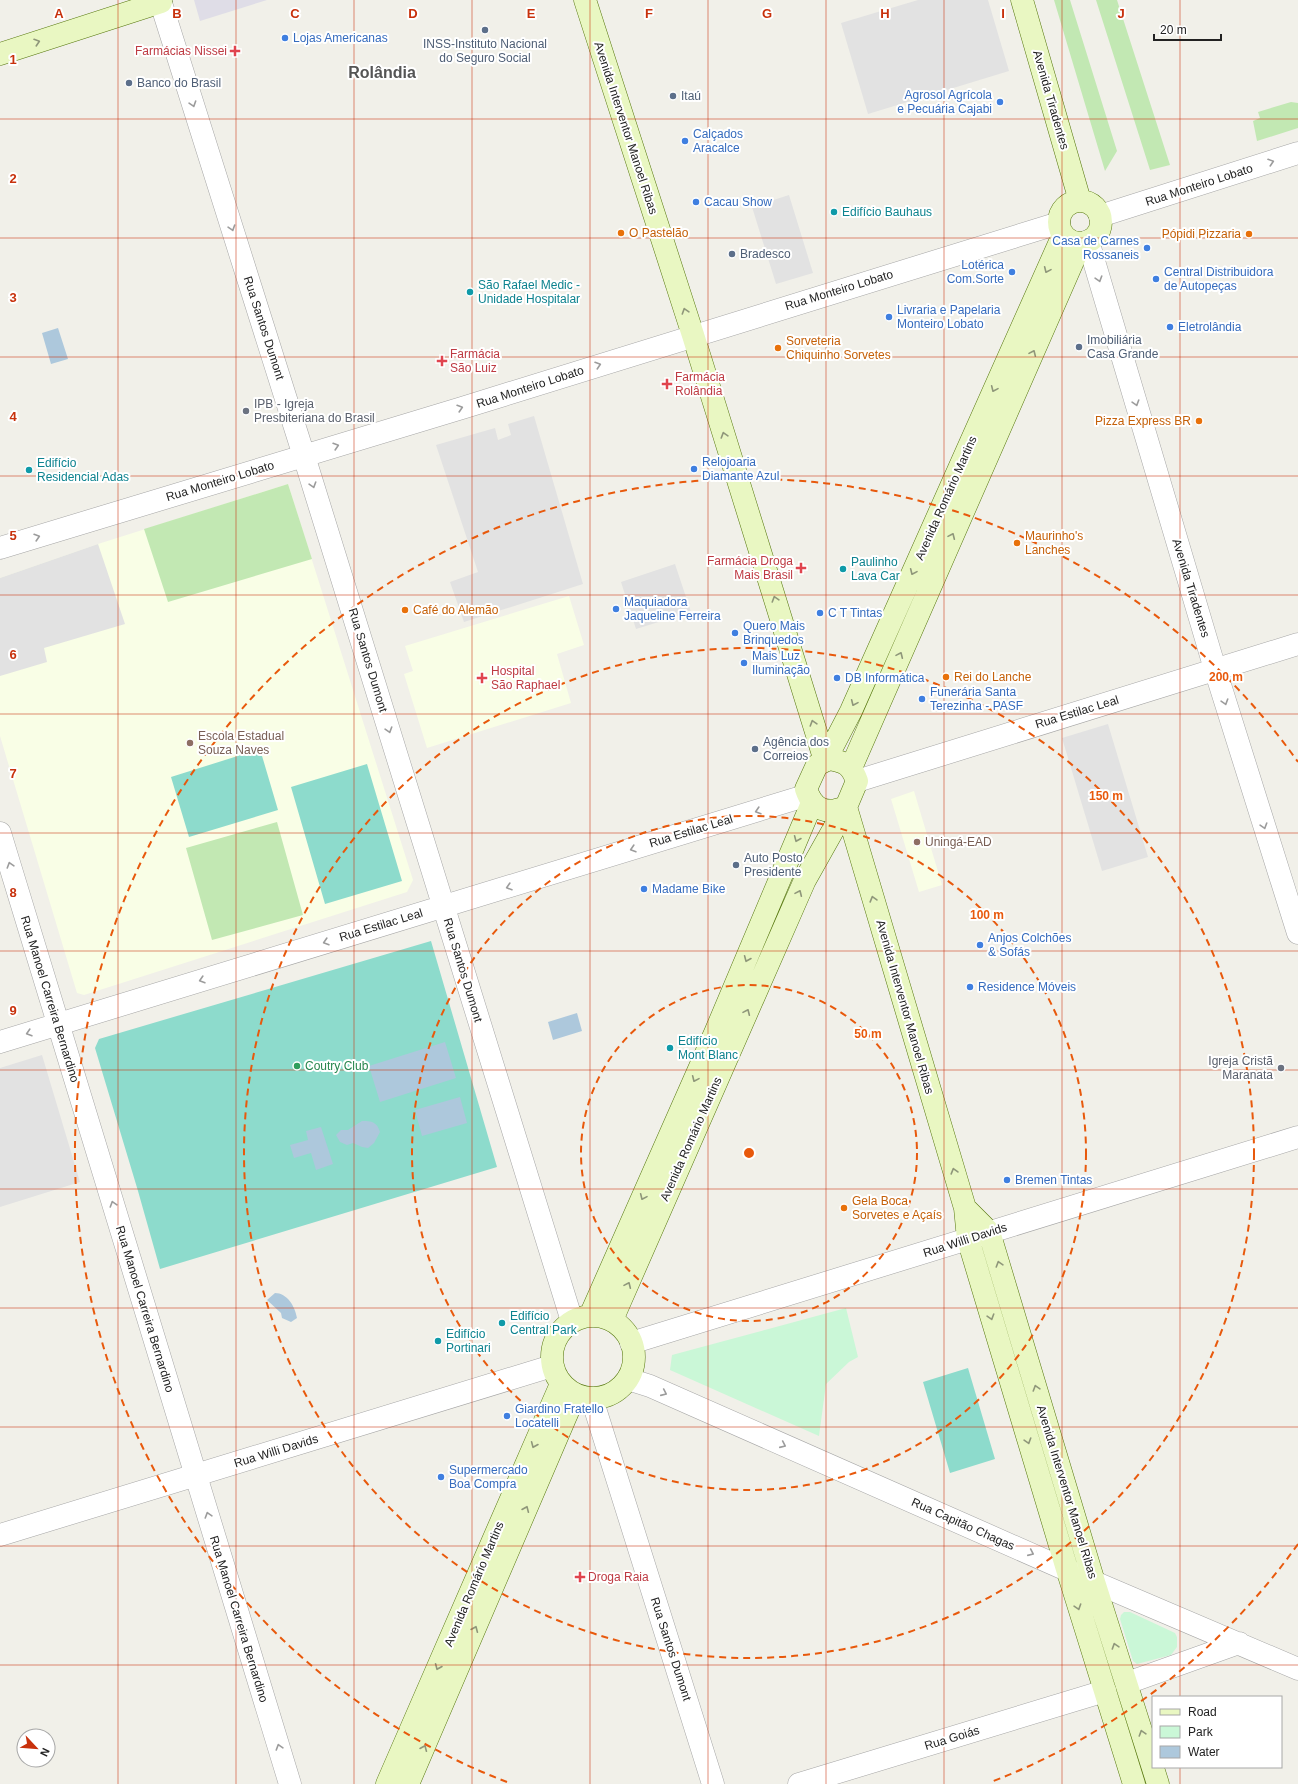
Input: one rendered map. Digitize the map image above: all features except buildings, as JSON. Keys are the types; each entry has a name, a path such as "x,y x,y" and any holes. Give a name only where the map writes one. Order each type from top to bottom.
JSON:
{"street":[{"path":"0,38 119,0"},
{"name":"Avenida Interventor Manoel Ribas","path":"585,0 693,335 825,760"},
{"name":"Avenida Tiradentes","path":"1022,0 1080,201"},
{"path":"0,54 161,1"},
{"name":"Rua Santos Dumont","path":"161,1 444,906 581,1319"},
{"name":"Rua Monteiro Lobato","path":"1100,216 1298,153"},
{"path":"1080,201 1089,203 1096,208 1100,216 1100,226 1096,236 1073,236 1060,214 1065,207 1072,202 1080,201"},
{"name":"Rua Monteiro Lobato","path":"0,548 304,456 693,335 1073,236"},
{"name":"Avenida Tiradentes","path":"1073,236 1215,669 1298,933"},
{"name":"Avenida Romário Martins","path":"825,760 851,712 977,453 1073,236"},
{"name":"Avenida Romário Martins","path":"854,775 977,453"},
{"name":"Rua Estilac Leal","path":"854,775 1298,644"},
{"path":"829,759 842,761 854,775 846,806 835,811 822,810 810,799 806,789 817,765 825,760 829,759"},
{"name":"Avenida Romário Martins","path":"612,1320 725,1037 810,799"},
{"name":"Rua Estilac Leal","path":"0,1042 444,906 810,799"},
{"name":"Avenida Interventor Manoel Ribas","path":"846,806 965,1208 968,1239 1067,1570 1134,1784"},
{"name":"Avenida Romário Martins","path":"581,1319 805,880 846,806"},
{"name":"Rua Manoel Carreira Bernardino","path":"0,833 290,1784"},
{"name":"Rua Willi Davids","path":"631,1343 1298,1137"},
{"name":"Avenida Interventor Manoel Ribas","path":"965,1208 989,1232 1094,1582 1152,1764"},
{"path":"598,1316 612,1320 627,1334 634,1355 633,1367 622,1387 603,1398 570,1386 552,1353 555,1340 562,1330 581,1319 598,1316"},
{"name":"Rua Capitão Chagas","path":"628,1378 650,1386 1094,1582 1298,1669"},
{"name":"Rua Santos Dumont","path":"570,1386 714,1784"},
{"name":"Avenida Romário Martins","path":"387,1784 570,1386"},
{"name":"Avenida Romário Martins","path":"408,1784 570,1386"},
{"name":"Rua Willi Davids","path":"0,1535 195,1476 570,1386"},
{"path":"1127,1683 1239,1643"},
{"name":"Rua Goiás","path":"799,1784 1105,1691"},
{"name":"Avenida Interventor Manoel Ribas","path":"1153,1768 1158,1784"}],"shaded area":[{"path":"194,0 267,0 200,21"},
{"path":"918,0 988,0 1009,71 868,114 841,23"},
{"path":"789,195 813,273 776,284 752,207"},
{"path":"534,416 583,584 464,622 450,582 478,572 436,445 495,428 498,440 511,435 508,424"},
{"path":"288,484 413,880 407,892 84,995 77,993 0,736 0,578 98,544"},
{"path":"98,544 125,624 44,648 47,662 0,676 0,578"},
{"path":"675,564 691,612 636,629 621,582"},
{"path":"569,596 584,645 557,654 571,703 427,748 404,674 413,671 405,646"},
{"path":"1108,724 1148,857 1102,871 1062,738"},
{"path":"260,749 278,810 189,837 171,777"},
{"path":"367,764 402,881 325,904 291,787"},
{"name":"Uningá-EAD","path":"914,791 942,885 919,892 891,799"},
{"path":"431,941 497,1167 160,1269 95,1048 99,1039"},
{"path":"42,1055 80,1182 0,1207 0,1068"},
{"path":"968,1368 995,1459 950,1473 923,1382"}],"green space":[{"path":"1054,0 1070,0 1117,151 1105,171"},
{"path":"1096,0 1117,0 1170,165 1150,170"},
{"path":"1291,102 1298,103 1298,128 1257,141 1253,121 1260,118 1258,112"},
{"path":"288,484 312,559 168,602 144,529"},
{"path":"277,822 303,915 212,940 186,848"},
{"path":"846,1308 858,1357 849,1362 826,1384 819,1436 670,1370 672,1355"},
{"path":"1124,1612 1130,1612 1175,1633 1177,1637 1177,1647 1171,1655 1137,1664 1133,1661 1120,1619"}],"water":[{"path":"58,328 68,359 51,364 42,333"},
{"path":"577,1013 582,1031 553,1040 548,1022"},
{"path":"445,1042 456,1078 380,1102 369,1066"},
{"path":"460,1097 467,1123 422,1136 415,1110"},
{"path":"362,1121 374,1123 379,1129 380,1132 374,1143 368,1148 353,1143 347,1145 340,1142 336,1135 341,1130 348,1130"},
{"path":"321,1127 333,1164 316,1170 311,1153 294,1158 290,1145 308,1140 306,1131"},
{"path":"275,1293 283,1295 290,1301 297,1318 291,1322 282,1318 281,1313 267,1300"}],"place":[{"name":"INSS-Instituto Nacional do Seguro Social","path":"485,30"},
{"name":"Lojas Americanas","path":"285,38"},
{"name":"Farmácias Nissei","path":"235,51"},
{"name":"Banco do Brasil","path":"129,83"},
{"name":"Itaú","path":"673,96"},
{"name":"Agrosol Agrícola e Pecuária Cajabi","path":"1000,102"},
{"name":"Calçados Aracalce","path":"685,141"},
{"name":"Cacau Show","path":"696,202"},
{"name":"Edifício Bauhaus","path":"834,212"},
{"name":"O Pastelão","path":"621,233"},
{"name":"Pópidi Pizzaria","path":"1249,234"},
{"name":"Casa de Carnes Rossaneis","path":"1147,248"},
{"name":"Bradesco","path":"732,254"},
{"name":"Lotérica Com.Sorte","path":"1012,272"},
{"name":"Central Distribuidora de Autopeças","path":"1156,279"},
{"name":"São Rafael Medic - Unidade Hospitalar","path":"470,292"},
{"name":"Livraria e Papelaria Monteiro Lobato","path":"889,317"},
{"name":"Eletrolândia","path":"1170,327"},
{"name":"Imobiliária Casa Grande","path":"1079,347"},
{"name":"Sorveteria Chiquinho Sorvetes","path":"778,348"},
{"name":"Farmácia São Luiz","path":"442,361"},
{"name":"Farmácia Rolândia","path":"667,384"},
{"name":"IPB - Igreja Presbiteriana do Brasil","path":"246,411"},
{"name":"Pizza Express BR","path":"1199,421"},
{"name":"Relojoaria Diamante Azul","path":"694,469"},
{"name":"Edifício Residencial Adas","path":"29,470"},
{"name":"Maurinho's Lanches","path":"1017,543"},
{"name":"Farmácia Droga Mais Brasil","path":"801,568"},
{"name":"Paulinho Lava Car","path":"843,569"},
{"name":"Maquiadora Jaqueline Ferreira","path":"616,609"},
{"name":"Café do Alemão","path":"405,610"},
{"name":"C T Tintas","path":"820,613"},
{"name":"Quero Mais Brinquedos","path":"735,633"},
{"name":"Mais Luz Iluminação","path":"744,663"},
{"name":"Rei do Lanche","path":"946,677"},
{"name":"Hospital São Raphael","path":"482,678"},
{"name":"DB Informática","path":"837,678"},
{"name":"Funerária Santa Terezinha - PASF","path":"922,699"},
{"name":"Escola Estadual Souza Naves","path":"190,743"},
{"name":"Agência dos Correios","path":"755,749"},
{"name":"Uningá-EAD","path":"917,842"},
{"name":"Auto Posto Presidente","path":"736,865"},
{"name":"Madame Bike","path":"644,889"},
{"name":"Anjos Colchões & Sofás","path":"980,945"},
{"name":"Residence Móveis","path":"970,987"},
{"name":"Edifício Mont Blanc","path":"670,1048"},
{"name":"Coutry Club","path":"297,1066"},
{"name":"Igreja Cristã Maranata","path":"1281,1068"},
{"name":"Bremen Tintas","path":"1007,1180"},
{"name":"Gela Boca Sorvetes e Açaís","path":"844,1208"},
{"name":"Edifício Central Park","path":"502,1323"},
{"name":"Edifício Portinari","path":"438,1341"},
{"name":"Giardino Fratello Locatelli","path":"507,1416"},
{"name":"Supermercado Boa Compra","path":"441,1477"},
{"name":"Droga Raia","path":"580,1577"}],"district":[{"name":"Rolândia","path":"382,72"}]}
